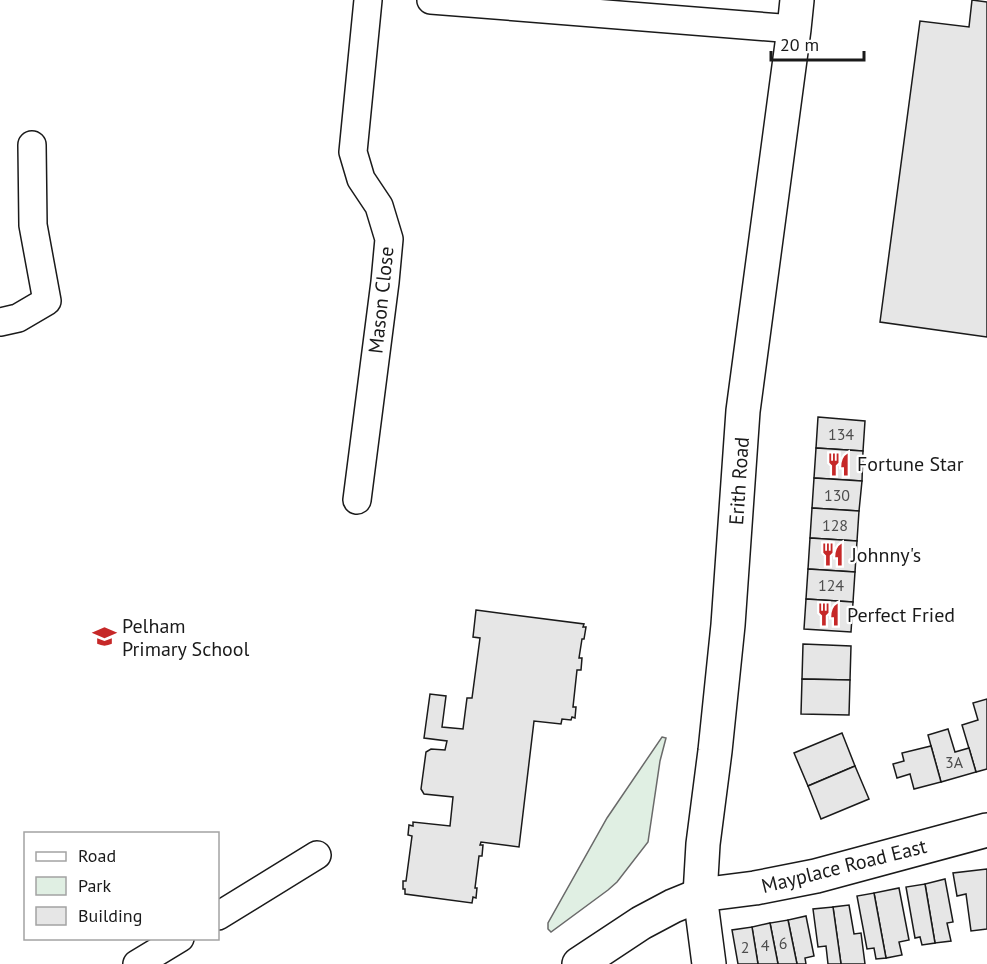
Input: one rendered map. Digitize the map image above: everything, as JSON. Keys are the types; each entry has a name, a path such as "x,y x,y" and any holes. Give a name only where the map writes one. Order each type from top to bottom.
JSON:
{"main road":[{"name":"Erith Road","path":"709,964 700,895 703,844 728,625 743,411 795,14"},
{"name":"Mayplace Road East","path":"579,964 641,923 700,895 755,888 816,876 987,830"}],"street":[{"name":"Mason Close","path":"357,500 389,239 379,206 362,179 353,152 368,0"},
{"path":"448,1 795,14"},
{"path":"0,322 18,318 47,301 33,225 32,145"},
{"path":"219,914 317,855"},
{"path":"137,964 178,940"}],"green space":[{"path":"662,737 666,738 660,761 648,842 617,882 551,932 548,929 548,923 607,818"}],"building":[{"path":"972,0 987,2 987,337 880,322 920,21 969,27"},
{"path":"818,417 865,421 863,451 816,448"},
{"name":"Fortune Star","path":"816,448 863,451 862,481 814,478"},
{"path":"814,478 862,481 859,511 812,508"},
{"path":"812,508 859,511 857,541 810,538"},
{"name":"Johnny's","path":"810,538 857,541 855,572 808,569"},
{"path":"808,569 855,572 853,602 806,599"},
{"name":"Perfect Fried","path":"806,599 853,602 851,632 804,629"},
{"path":"476,610 584,624 583,627 586,627 579,658 582,658 581,670 577,670 573,707 576,707 575,718 562,719 561,724 534,721 519,847 481,842 480,845 483,845 482,856 479,856 476,898 473,897 472,903 405,894 403,881 406,881 412,836 408,835 409,825 413,826 413,822 450,826 453,797 424,794 421,789 426,752 431,749 445,750 447,741 424,738 430,694 446,696 442,727 463,729 467,698 472,698 480,638 473,637"},
{"path":"803,644 851,646 850,680 802,679"},
{"path":"802,679 850,680 849,715 801,714"},
{"path":"987,699 987,769 976,772 962,725 978,720 973,703"},
{"path":"948,729 955,752 969,748 976,772 941,782 928,735"},
{"path":"842,733 855,766 808,786 794,753"},
{"path":"931,746 941,782 914,789 910,774 897,778 893,764 904,761 902,753"},
{"path":"855,766 869,799 821,819 808,786"},
{"path":"987,869 987,929 971,931 966,894 957,896 953,873"},
{"path":"945,879 953,922 947,923 951,941 935,943 925,884"},
{"path":"925,884 935,943 922,945 920,937 915,938 906,887"},
{"path":"899,888 909,940 899,942 902,955 886,958 874,893"},
{"path":"874,893 886,958 876,959 874,948 867,949 857,896"},
{"path":"849,905 854,934 861,933 865,964 841,964 833,907"},
{"path":"833,907 841,964 828,964 826,946 818,947 813,909"},
{"path":"806,916 814,956 805,958 806,964 797,964 788,920"},
{"path":"788,920 797,964 778,964 770,923"},
{"path":"770,923 778,964 758,964 752,927"},
{"path":"752,927 758,964 738,964 732,930"}],"place":[{"name":"Fortune Star","path":"839,464"},
{"name":"Johnny's","path":"833,555"},
{"name":"Perfect Fried","path":"829,615"},
{"name":"Pelham Primary School","path":"104,637"}]}
